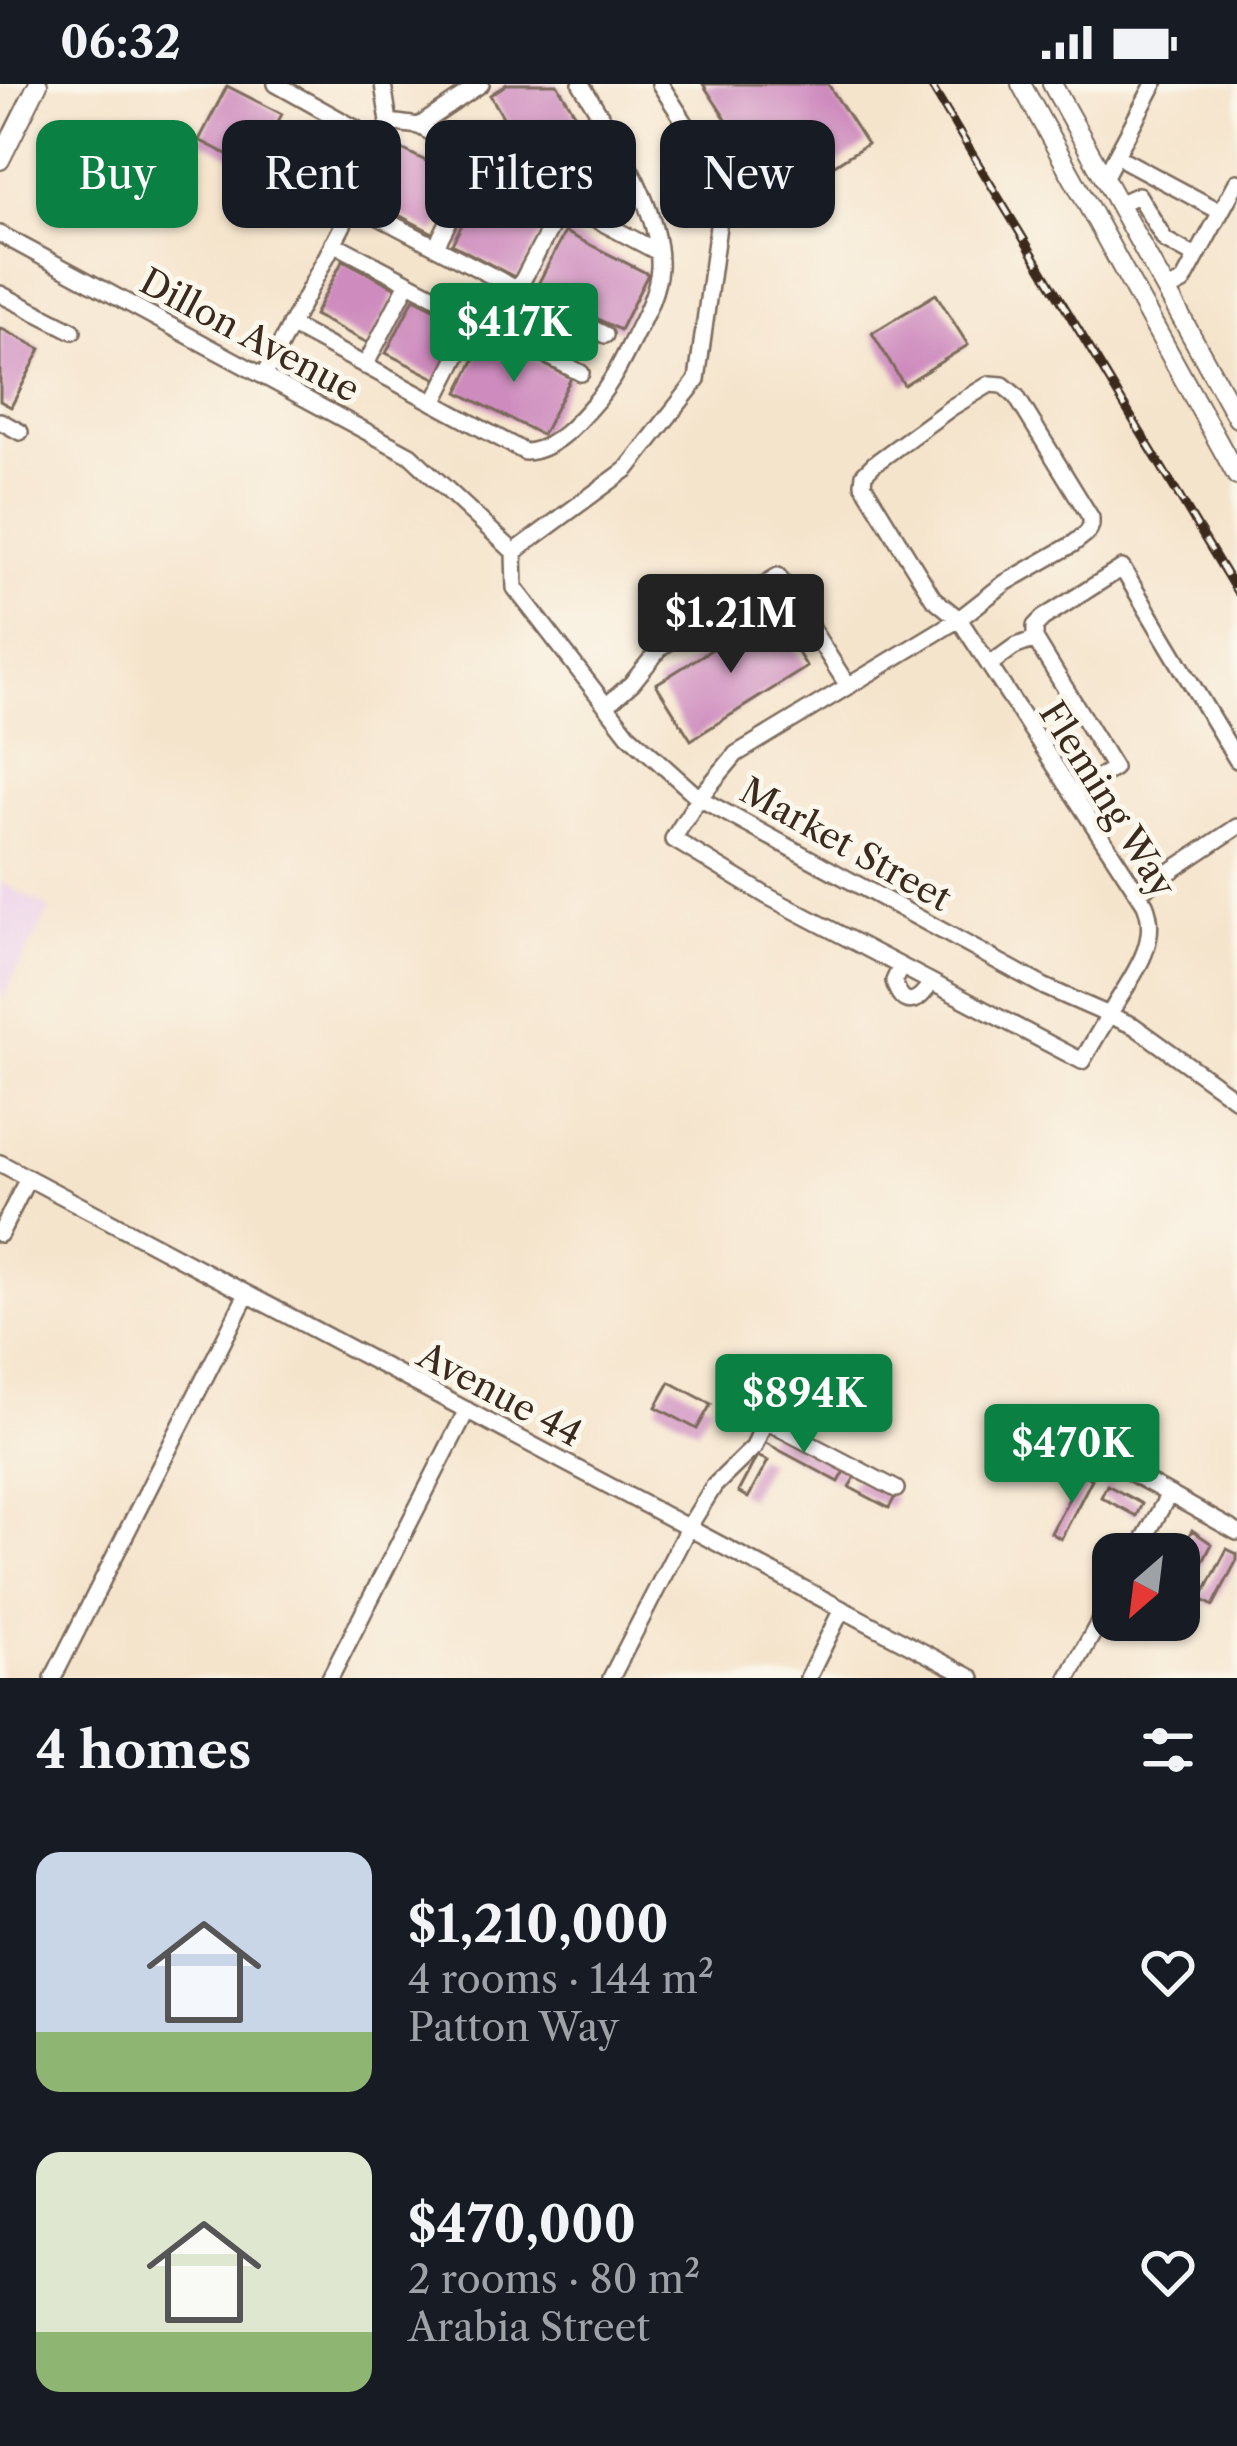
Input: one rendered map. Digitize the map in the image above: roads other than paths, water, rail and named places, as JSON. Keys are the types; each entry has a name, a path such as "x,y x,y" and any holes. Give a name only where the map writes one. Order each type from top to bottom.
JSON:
{"main road":[{"path":"1021,84 1237,476"},
{"path":"1039,84 1063,128 1099,169"},
{"path":"1052,84 1237,418"},
{"path":"0,160 36,85"},
{"path":"1073,179 1103,212 1139,276 1166,291"},
{"path":"1165,347 1161,315 1166,291"},
{"path":"1211,430 1237,458"}],"street":[{"path":"276,84 341,120"},
{"path":"383,84 389,120"},
{"path":"419,126 481,84"},
{"path":"290,325 525,452 537,452 559,438 618,369 653,296 659,264 640,189 581,84"},
{"path":"514,552 627,469 697,380 718,226 707,158 660,84"},
{"path":"1099,169 1154,84"},
{"path":"401,124 425,129"},
{"path":"1196,257 1165,240 1138,195 1133,165 1221,212"},
{"path":"1166,291 1184,282 1237,182"},
{"path":"1118,204 1138,195"},
{"path":"264,376 340,228"},
{"path":"401,228 605,334"},
{"path":"436,246 445,228"},
{"path":"518,289 550,228"},
{"path":"613,228 658,252"},
{"name":"Dillon Avenue","path":"0,234 410,455 514,552"},
{"path":"333,243 581,373"},
{"path":"365,366 408,283"},
{"path":"0,294 73,331"},
{"path":"434,403 478,319"},
{"path":"901,966 894,981 901,996 923,997 931,982 901,966 767,896 673,839 736,754 959,619 1005,583 1088,532 1091,518 1016,396 1003,386 990,385 952,407 864,474 863,484 933,598 959,619"},
{"path":"0,421 20,432"},
{"name":"Market Street","path":"514,552 515,588 628,734 699,798 1045,987 1134,1026 1237,1100"},
{"path":"1073,794 1114,768 1035,639 1035,626 1122,568 1237,760"},
{"path":"606,706 661,647 778,576 848,686"},
{"name":"Fleming Way","path":"931,982 1082,1061 1150,944 1151,918 1138,893 959,619"},
{"path":"989,665 1035,639"},
{"path":"1138,893 1237,827"},
{"name":"Avenue 44","path":"0,1163 972,1678"},
{"path":"0,1234 28,1178"},
{"path":"53,1678 248,1294"},
{"path":"330,1678 466,1410"},
{"path":"611,1678 688,1528 714,1486 754,1447 767,1422 896,1489"},
{"path":"1101,1456 1237,1532"},
{"path":"1148,1533 1169,1494"},
{"path":"808,1678 842,1609"},
{"path":"1068,1678 1092,1635"}],"railway":[{"path":"930,84 1237,592"}]}
